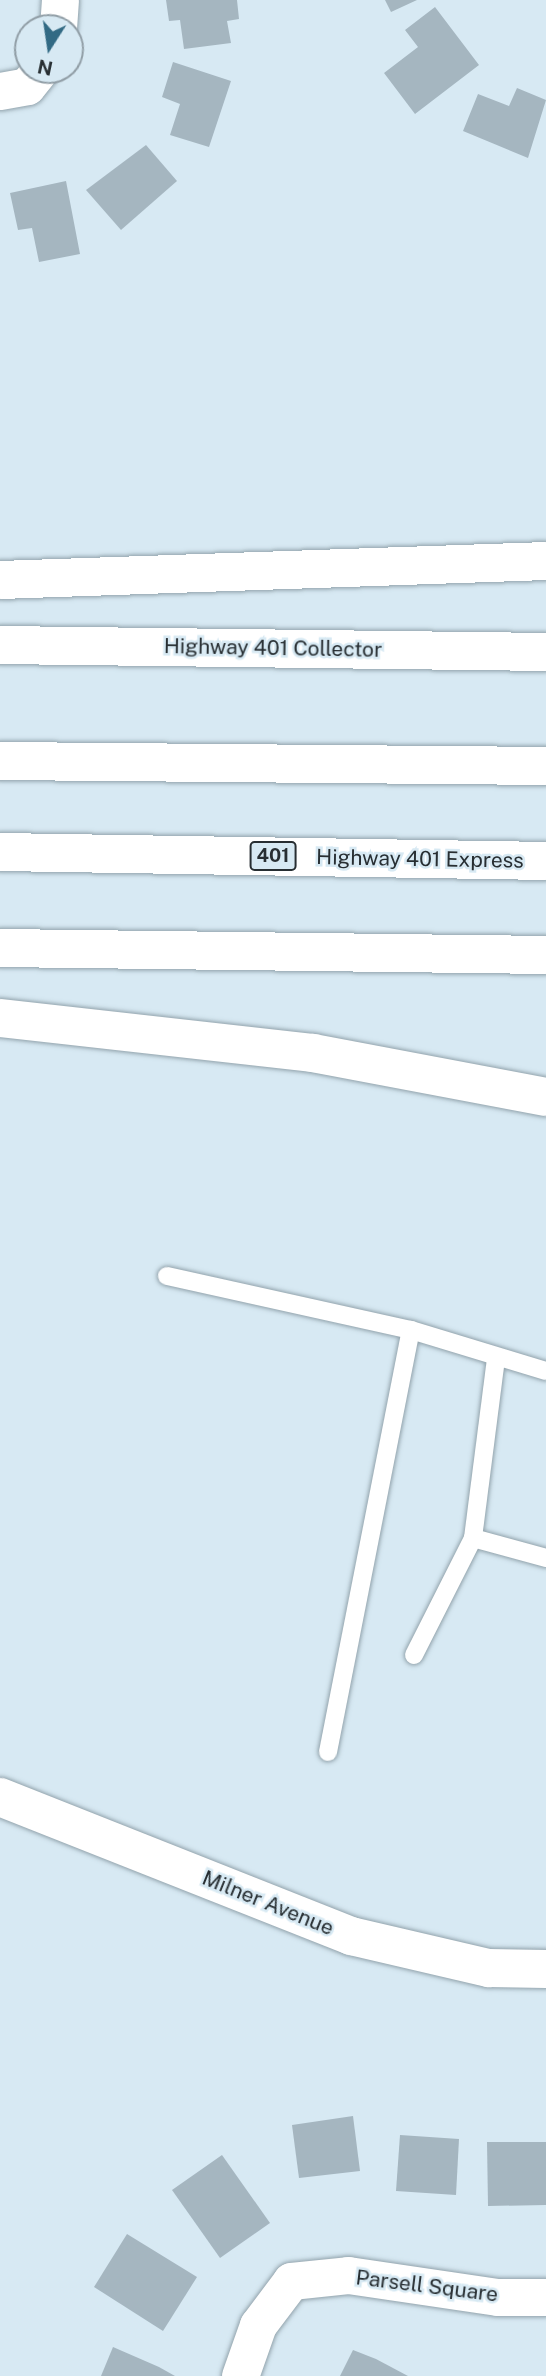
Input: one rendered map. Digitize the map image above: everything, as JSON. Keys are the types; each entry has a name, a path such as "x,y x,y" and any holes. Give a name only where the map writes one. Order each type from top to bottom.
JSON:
{"main road":[{"path":"0,580 546,561"},
{"name":"Highway 401 Collector","path":"0,645 546,652"},
{"path":"0,761 546,766"},
{"name":"Highway 401 Express","path":"0,852 546,861"},
{"path":"0,948 546,955"},
{"path":"0,1018 313,1053 546,1097"},
{"name":"Milner Avenue","path":"0,1797 351,1936 489,1968 546,1969"}],"street":[{"path":"0,91 29,84"},
{"name":"Parsell Square","path":"240,2376 258,2325 291,2281 348,2275 497,2297 546,2297"}],"lane":[{"path":"167,1276 411,1330 496,1359 546,1371"},
{"path":"328,1752 411,1330"},
{"path":"414,1655 472,1538 496,1359"},
{"path":"472,1538 546,1558"}],"building":[{"path":"166,0 237,0 239,19 227,21 231,43 184,49 180,20 169,21"},
{"path":"385,0 417,0 391,12"},
{"path":"435,7 479,65 415,114 384,73 418,47 405,30"},
{"path":"173,62 231,81 209,147 170,135 180,104 162,97"},
{"path":"517,88 546,100 528,158 463,131 478,94 509,106"},
{"path":"146,145 177,181 121,230 86,190"},
{"path":"66,181 80,254 39,262 32,228 18,230 10,193"},
{"path":"353,2116 360,2171 299,2178 292,2125"},
{"path":"400,2135 459,2139 456,2195 396,2191"},
{"path":"487,2142 546,2142 546,2205 488,2206"},
{"path":"222,2155 270,2223 220,2258 172,2190"},
{"path":"127,2234 197,2277 163,2331 94,2287"},
{"path":"113,2347 159,2367 175,2376 101,2376"},
{"path":"353,2350 376,2359 408,2376 340,2376"}]}
